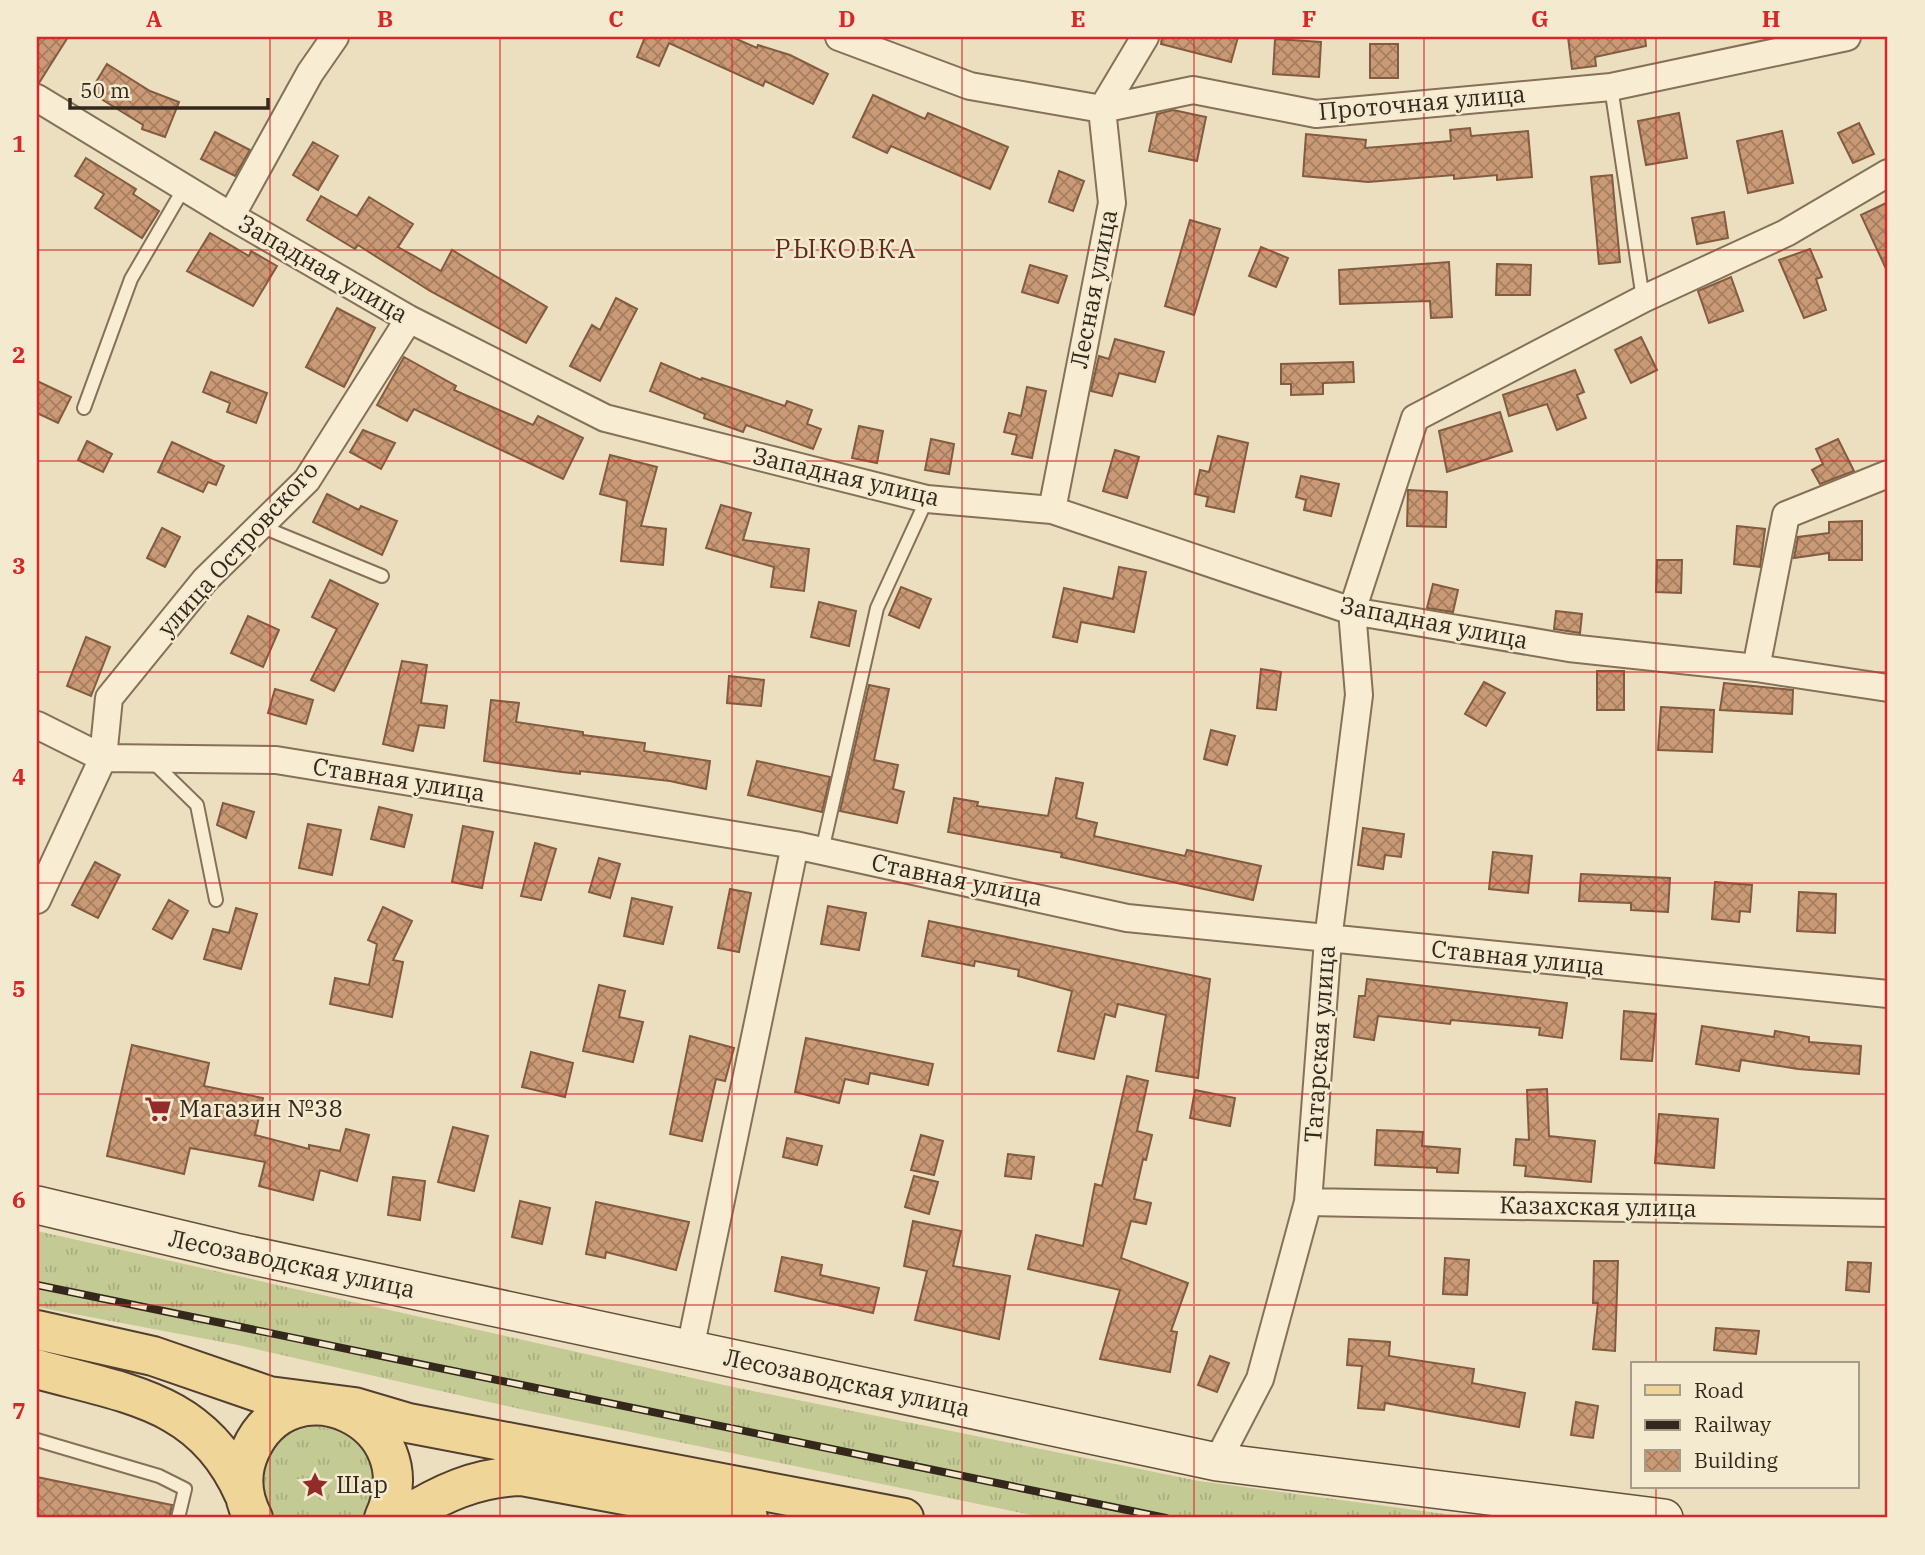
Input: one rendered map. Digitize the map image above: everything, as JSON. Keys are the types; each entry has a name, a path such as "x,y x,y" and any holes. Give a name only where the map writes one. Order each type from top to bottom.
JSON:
{"main road":[{"path":"37,1329 153,1356 269,1396 354,1407 408,1423 904,1518"},
{"path":"37,1369 142,1398 172,1411 212,1440 235,1474 246,1510"},
{"path":"246,1510 247,1458 265,1428 295,1409 331,1406 361,1419 383,1442 393,1472 390,1505 384,1518"},
{"path":"402,1518 460,1486 504,1476 522,1476 748,1518"}],"street":[{"path":"231,216 310,73 335,37"},
{"name":"Проточная улица","path":"839,37 970,86 1102,109 1193,90 1316,114 1611,87 1847,37"},
{"path":"1102,109 1145,37"},
{"name":"Западная улица","path":"37,98 231,216 409,319 605,418 927,499 1052,510 1352,611 1569,648 1756,668 1888,688"},
{"name":"Лесная улица","path":"1052,510 1112,204 1102,109"},
{"path":"1352,611 1415,418 1643,299 1786,233 1888,173"},
{"name":"улица Островского","path":"37,900 103,758 109,698 205,580 307,480 409,319"},
{"path":"1756,668 1786,515 1888,474"},
{"name":"Татарская улица","path":"1217,1462 1260,1379 1308,1202 1328,940 1359,695 1352,611"},
{"name":"Ставная улица","path":"37,725 103,758 276,760 794,845 1127,918 1888,995"},
{"path":"690,1349 794,845"},
{"name":"Казахская улица","path":"1308,1202 1888,1213"},
{"name":"Лесозаводская улица","path":"37,1205 248,1255 1217,1462 1664,1518"}],"lane":[{"path":"1611,87 1643,299"},
{"path":"84,408 131,279 184,188"},
{"path":"822,851 877,608 927,499"},
{"path":"260,526 382,576"},
{"path":"151,759 197,805 216,900"},
{"path":"37,1440 159,1476 185,1489 178,1518"}],"green space":[{"path":"37,1231 733,1387 1199,1481 1475,1518 1046,1518 529,1411 238,1345 37,1307"},
{"path":"315,1426 349,1437 367,1452 373,1462 378,1486 369,1518 264,1518 257,1474 279,1442 293,1432"}],"building":[{"path":"37,37 68,37 39,83 37,82"},
{"path":"645,37 732,37 757,48 758,45 790,55 828,74 813,104 765,81 763,86 669,43 659,66 637,57"},
{"path":"1162,37 1238,37 1231,62 1161,44"},
{"path":"1568,37 1645,37 1646,46 1595,57 1596,66 1572,69"},
{"path":"1275,39 1321,42 1319,77 1273,74"},
{"path":"1370,44 1398,44 1398,78 1370,78"},
{"path":"107,64 150,91 179,102 165,137 142,129 143,125 90,92"},
{"path":"873,95 925,119 928,113 1008,147 990,189 891,146 887,153 853,137"},
{"path":"1173,110 1206,117 1197,161 1149,151 1157,114"},
{"path":"1679,113 1687,158 1646,165 1638,121"},
{"path":"1859,123 1874,154 1853,163 1838,133"},
{"path":"1470,128 1471,136 1528,131 1532,177 1497,180 1497,175 1454,179 1454,175 1368,182 1303,176 1306,134 1366,140 1365,148 1451,141 1450,130"},
{"path":"1782,131 1793,183 1748,193 1737,141"},
{"path":"215,132 250,150 235,176 201,159"},
{"path":"313,142 338,156 318,190 293,175"},
{"path":"86,158 136,189 133,194 159,211 142,238 95,208 104,194 75,176"},
{"path":"1059,171 1084,181 1073,211 1049,202"},
{"path":"1612,175 1620,262 1599,264 1591,177"},
{"path":"321,196 357,216 369,197 413,224 398,247 441,271 452,250 547,307 526,343 430,291 358,245 355,249 307,220"},
{"path":"1888,202 1888,273 1861,215"},
{"path":"1724,212 1728,238 1697,244 1692,218"},
{"path":"1190,220 1220,229 1194,315 1165,306"},
{"path":"210,233 249,256 251,251 277,266 253,306 187,271"},
{"path":"1261,247 1288,258 1276,287 1249,276"},
{"path":"1810,249 1822,277 1816,279 1826,310 1804,318 1779,260"},
{"path":"1449,262 1452,317 1431,318 1430,301 1340,304 1339,270"},
{"path":"1497,264 1531,265 1530,295 1496,295"},
{"path":"1030,265 1067,276 1058,303 1022,292"},
{"path":"1731,277 1743,311 1709,323 1698,291"},
{"path":"616,298 637,309 600,381 570,366 592,325 600,330"},
{"path":"337,308 375,328 344,387 306,367"},
{"path":"1641,337 1657,370 1631,383 1615,350"},
{"path":"1115,339 1164,352 1155,382 1119,373 1112,396 1091,391 1099,356 1109,359"},
{"path":"404,357 456,386 454,390 533,425 538,416 583,438 563,479 414,409 407,421 377,405"},
{"path":"1353,362 1354,382 1323,383 1323,394 1291,395 1291,384 1281,384 1281,364"},
{"path":"661,363 701,380 702,378 785,406 787,401 812,410 807,424 821,429 813,449 746,425 743,432 704,418 705,414 650,391"},
{"path":"1575,370 1584,392 1577,395 1586,418 1557,430 1547,404 1509,416 1503,395"},
{"path":"211,372 267,393 256,423 227,412 230,403 203,392"},
{"path":"37,381 71,397 58,423 37,413"},
{"path":"1027,387 1046,391 1032,458 1012,454 1017,435 1004,432 1009,413 1021,416"},
{"path":"1500,412 1512,451 1447,472 1439,431"},
{"path":"859,426 883,431 877,463 852,458"},
{"path":"363,430 395,443 381,469 350,452"},
{"path":"1218,436 1248,443 1234,512 1206,506 1208,497 1195,494 1200,470 1209,472"},
{"path":"931,439 954,444 949,474 925,470"},
{"path":"1838,439 1854,471 1820,484 1812,470 1823,464 1816,449"},
{"path":"87,441 112,454 103,472 78,460"},
{"path":"172,442 224,466 216,485 208,482 203,492 158,472"},
{"path":"1115,450 1139,457 1127,498 1103,491"},
{"path":"610,455 657,467 641,526 666,529 663,565 621,561 627,501 600,494"},
{"path":"1301,476 1339,484 1331,516 1304,510 1306,500 1296,497"},
{"path":"1408,490 1447,492 1446,527 1407,526"},
{"path":"327,494 359,510 361,506 397,521 382,555 313,522"},
{"path":"721,505 751,513 743,540 809,549 804,591 771,587 774,567 706,548"},
{"path":"1862,521 1862,560 1829,560 1829,553 1794,558 1798,537 1829,533 1829,522"},
{"path":"1737,526 1765,529 1760,567 1734,564"},
{"path":"162,528 180,537 165,567 147,558"},
{"path":"1657,560 1682,560 1681,593 1656,592"},
{"path":"1119,567 1146,572 1134,632 1081,622 1077,642 1053,637 1064,588 1113,599"},
{"path":"330,580 378,604 334,691 311,680 337,629 312,617"},
{"path":"1433,584 1458,590 1453,612 1427,608"},
{"path":"901,587 931,599 919,628 889,615"},
{"path":"819,602 856,611 849,646 811,637"},
{"path":"1556,611 1582,614 1580,633 1554,629"},
{"path":"248,616 279,630 263,667 231,653"},
{"path":"86,637 110,647 91,696 67,686"},
{"path":"402,661 427,665 421,703 447,706 444,728 419,725 413,751 383,744"},
{"path":"1261,669 1281,672 1276,710 1257,708"},
{"path":"1597,671 1624,671 1624,710 1597,710"},
{"path":"729,676 764,680 761,706 727,703"},
{"path":"1484,682 1505,693 1486,726 1465,714"},
{"path":"1724,683 1793,690 1792,714 1720,710"},
{"path":"869,685 889,689 874,760 898,765 893,789 904,792 897,823 840,811"},
{"path":"275,689 313,700 306,724 268,713"},
{"path":"491,700 519,703 516,722 645,743 644,751 710,761 706,789 670,781 580,771 580,774 484,761"},
{"path":"1661,707 1714,710 1712,752 1658,750"},
{"path":"1211,730 1235,736 1227,765 1204,759"},
{"path":"757,761 830,777 822,812 748,795"},
{"path":"1056,778 1083,783 1076,818 1097,823 1094,836 1185,856 1187,850 1261,866 1253,900 1061,857 1062,853 948,832 954,798 978,802 977,806 1048,816"},
{"path":"223,803 254,812 246,838 217,825"},
{"path":"379,807 412,815 404,847 371,839"},
{"path":"308,824 341,830 332,875 299,868"},
{"path":"463,826 493,832 482,888 452,882"},
{"path":"1363,828 1404,834 1401,857 1385,855 1383,869 1358,865"},
{"path":"535,843 556,849 541,900 521,896"},
{"path":"1493,852 1532,856 1528,893 1489,889"},
{"path":"599,858 620,864 610,898 589,892"},
{"path":"95,862 120,875 98,918 72,905"},
{"path":"1581,874 1670,878 1668,912 1631,910 1631,903 1579,901"},
{"path":"1715,882 1752,885 1750,912 1740,911 1739,922 1712,919"},
{"path":"730,889 751,893 739,952 718,948"},
{"path":"1799,892 1836,894 1835,933 1797,931"},
{"path":"632,898 672,907 663,944 624,936"},
{"path":"169,900 188,911 172,939 153,929"},
{"path":"828,906 866,913 859,950 821,944"},
{"path":"383,907 412,921 393,960 403,962 392,1017 330,1004 335,978 369,985 377,944 368,940"},
{"path":"236,908 257,914 241,969 204,959 213,929 229,933"},
{"path":"929,921 1210,979 1198,1078 1156,1071 1166,1015 1118,1004 1115,1017 1105,1014 1094,1059 1058,1051 1072,991 1018,976 1019,970 975,961 974,966 922,956"},
{"path":"1367,979 1567,1003 1562,1038 1539,1035 1540,1028 1451,1020 1450,1024 1378,1016 1374,1040 1354,1037 1359,996 1365,996"},
{"path":"599,985 625,991 619,1017 643,1022 633,1062 583,1051"},
{"path":"1624,1011 1656,1014 1652,1061 1621,1059"},
{"path":"1702,1026 1774,1037 1775,1031 1809,1037 1809,1042 1861,1046 1859,1074 1798,1069 1741,1060 1739,1071 1696,1064"},
{"path":"690,1036 734,1048 725,1081 716,1079 702,1141 670,1134"},
{"path":"806,1038 933,1064 928,1085 870,1073 868,1084 845,1079 839,1103 795,1092"},
{"path":"132,1045 209,1063 204,1086 263,1098 255,1135 309,1149 309,1145 340,1151 346,1129 369,1135 357,1181 320,1170 313,1200 259,1186 265,1162 190,1148 184,1174 107,1156"},
{"path":"531,1052 573,1063 565,1097 522,1087"},
{"path":"1127,1076 1148,1081 1137,1131 1152,1135 1146,1160 1143,1159 1134,1199 1151,1203 1146,1224 1131,1221 1121,1258 1188,1283 1171,1331 1177,1332 1170,1372 1100,1359 1120,1290 1028,1269 1036,1235 1083,1246 1095,1184 1102,1186"},
{"path":"1547,1089 1549,1136 1595,1141 1591,1182 1525,1176 1526,1166 1514,1165 1516,1139 1529,1140 1527,1090"},
{"path":"1195,1090 1235,1098 1230,1126 1190,1118"},
{"path":"1659,1114 1718,1119 1714,1168 1655,1163"},
{"path":"453,1127 488,1136 474,1191 438,1182"},
{"path":"1377,1130 1423,1132 1422,1146 1460,1149 1458,1173 1437,1172 1437,1168 1375,1165"},
{"path":"921,1135 943,1141 934,1175 911,1170"},
{"path":"787,1138 822,1146 817,1165 783,1157"},
{"path":"1008,1154 1034,1157 1031,1179 1005,1176"},
{"path":"914,1176 938,1182 929,1214 905,1207"},
{"path":"393,1177 425,1181 420,1220 388,1215"},
{"path":"520,1201 550,1208 542,1244 512,1237"},
{"path":"596,1202 689,1222 676,1270 606,1252 605,1258 586,1254"},
{"path":"913,1221 961,1231 953,1266 1010,1276 999,1339 915,1320 927,1271 904,1266"},
{"path":"782,1257 822,1265 820,1275 879,1288 873,1313 775,1291"},
{"path":"1445,1258 1469,1260 1467,1295 1443,1294"},
{"path":"1594,1261 1618,1261 1615,1351 1593,1349 1598,1303 1593,1303"},
{"path":"1848,1262 1871,1263 1869,1292 1846,1290"},
{"path":"1716,1328 1759,1331 1756,1354 1714,1350"},
{"path":"1349,1339 1390,1342 1389,1356 1474,1369 1472,1383 1525,1393 1519,1427 1385,1403 1384,1410 1358,1408 1362,1366 1347,1365"},
{"path":"1210,1356 1229,1363 1217,1392 1198,1385"},
{"path":"1576,1402 1598,1406 1593,1438 1571,1435"},
{"path":"37,1477 172,1505 169,1518 37,1518"}],"railway":[{"path":"37,1285 1166,1518"}],"place":[{"name":"Магазин №38","path":"158,1109"},
{"name":"Шар","path":"315,1485"}],"district":[{"name":"РЫКОВКА","path":"846,249"}]}
